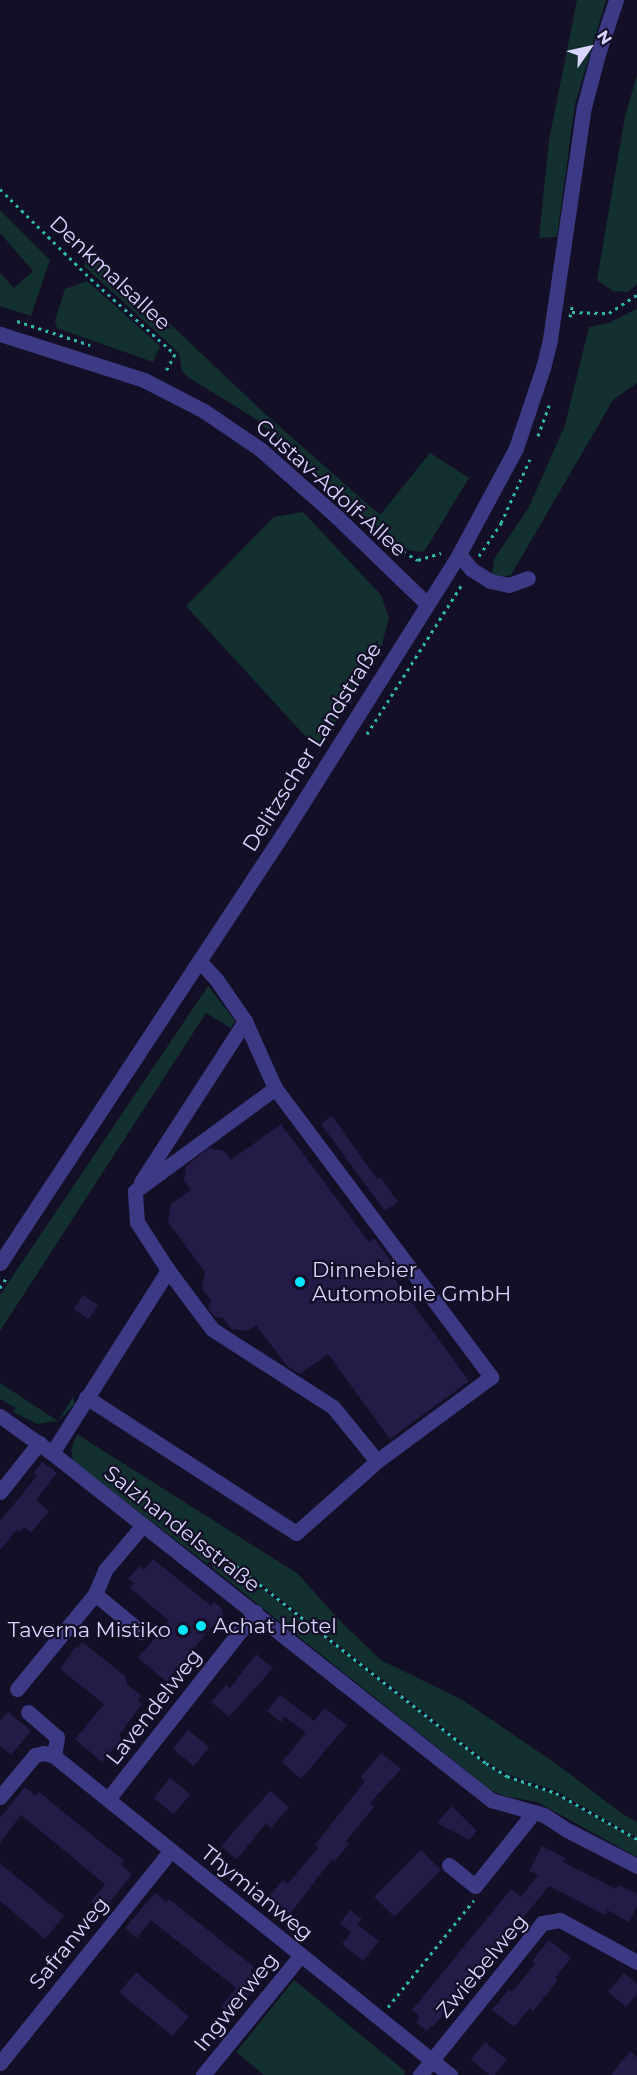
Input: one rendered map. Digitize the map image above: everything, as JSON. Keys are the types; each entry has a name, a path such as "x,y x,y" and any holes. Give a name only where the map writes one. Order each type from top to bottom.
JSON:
{"street":[{"name":"Delitzscher Landstraße","path":"0,1263 288,826 459,554 516,448 543,368 556,310 584,107 616,0"},
{"name":"Gustav-Adolf-Allee","path":"0,334 113,369 159,387 204,411 260,449 337,517 427,604"},
{"path":"459,554 471,569 490,581 509,585 528,578"},
{"path":"86,1397 296,1533 377,1461 490,1377 275,1088 245,1021 216,979 199,961"},
{"path":"245,1021 135,1191 137,1222 168,1270 212,1329 333,1407 377,1461"},
{"path":"135,1191 275,1088"},
{"path":"52,1453 168,1270"},
{"name":"Salzhandelsstraße","path":"0,1416 39,1443 255,1612 490,1800 534,1812 637,1866"},
{"path":"0,1492 39,1443"},
{"path":"17,1689 95,1594 105,1570 143,1525"},
{"path":"95,1594 141,1632"},
{"name":"Lavendelweg","path":"108,1799 255,1612"},
{"path":"0,1797 35,1755 44,1753 54,1756 57,1737 28,1712"},
{"name":"Thymianweg","path":"54,1756 450,2075"},
{"path":"449,1865 475,1886 534,1812"},
{"name":"Safranweg","path":"0,2063 171,1850"},
{"name":"Zwiebelweg","path":"420,2075 542,1923 560,1920 637,1962"},
{"name":"Ingwerweg","path":"203,2075 301,1955"}],"path":[{"name":"Denkmalsallee","path":"0,189 91,279 175,354 159,387"},
{"path":"556,310 609,312 637,296"},
{"path":"204,1573 217,1560 230,1561 486,1763 507,1776 556,1793 637,1839"},
{"path":"379,2018 476,1898"}],"green space":[{"path":"577,0 606,0 575,104 557,237 539,238 549,140"},
{"path":"637,75 637,284 628,292 613,291 597,280 625,116"},
{"path":"0,210 50,260 31,316 0,306 0,273 14,288 33,271 0,233"},
{"path":"90,248 263,412 380,515 430,453 469,478 424,552 412,551 395,544 256,419 188,377 182,371 179,353 84,266"},
{"path":"87,281 160,346 153,362 57,328 55,321 65,289"},
{"path":"637,309 637,383 613,400 511,575 501,577 492,573 494,559 529,507 565,425 589,327 609,323"},
{"path":"303,512 381,595 389,618 380,651 320,746 306,737 186,606 274,517"},
{"path":"208,986 235,1021 231,1028 206,1013 0,1331 0,1295"},
{"path":"0,1383 58,1421 37,1424 13,1412 16,1408 0,1399"},
{"path":"73,1397 75,1404 58,1421"},
{"path":"77,1434 298,1574 341,1622 381,1660 464,1701 558,1765 621,1813 637,1822 637,1838 556,1791 507,1774 487,1762 231,1560 216,1557 207,1564 73,1461 71,1450"},
{"path":"222,1561 229,1563 486,1764 507,1777 555,1794 637,1840 637,1857 537,1802 504,1796 491,1790 211,1567"},
{"path":"294,1980 406,2072 404,2075 264,2075 236,2052"}],"building":[{"path":"332,1116 377,1179 380,1177 398,1202 385,1211 321,1124"},
{"name":"Dinnebier Automobile GmbH","path":"281,1124 369,1242 374,1238 397,1269 391,1274 469,1381 390,1439 328,1354 300,1374 287,1366 256,1325 248,1331 231,1329 223,1318 215,1317 208,1308 211,1300 202,1289 205,1272 168,1222 171,1204 191,1190 184,1180 186,1166 209,1148 224,1151 231,1160"},
{"path":"83,1295 98,1305 88,1319 73,1309"},
{"path":"42,1462 57,1473 36,1500 49,1511 31,1533 24,1527 20,1532 17,1530 0,1550 0,1521 37,1476 33,1474"},
{"path":"153,1559 211,1606 214,1602 222,1609 224,1619 217,1628 213,1625 167,1682 138,1658 169,1621 130,1588 134,1583 128,1579 139,1566 144,1570"},
{"path":"82,1642 125,1676 127,1684 141,1696 138,1700 142,1704 119,1735 122,1738 102,1762 75,1739 104,1704 60,1669 76,1646 78,1648"},
{"path":"256,1654 273,1668 229,1717 211,1702 226,1685 230,1688"},
{"path":"280,1695 314,1721 325,1708 347,1725 301,1779 282,1762 306,1733 285,1717 281,1722 267,1711"},
{"path":"8,1712 31,1731 11,1755 0,1746 0,1721"},
{"path":"188,1730 209,1747 194,1766 173,1749"},
{"path":"381,1753 401,1769 370,1803 374,1807 346,1841 349,1844 335,1861 332,1859 290,1914 269,1896 283,1880 288,1884 318,1848 315,1845 365,1781 361,1777"},
{"path":"170,1778 190,1794 174,1815 154,1798"},
{"path":"25,1787 36,1796 39,1792 124,1861 121,1865 132,1874 103,1911 91,1902 105,1884 21,1815 0,1843 0,1818"},
{"path":"270,1791 289,1807 271,1828 266,1823 237,1859 221,1846"},
{"path":"452,1806 477,1831 469,1840 437,1823"},
{"path":"542,1846 565,1858 563,1862 616,1889 618,1885 637,1894 637,1906 629,1922 607,1910 605,1915 549,1886 433,2027 431,2026 427,2031 416,2022 420,2017 412,2010 511,1889 521,1897 538,1875 529,1871"},
{"path":"421,1850 441,1870 394,1916 374,1897"},
{"path":"0,1863 64,1916 45,1939 0,1901"},
{"path":"155,1893 166,1902 169,1899 254,1967 250,1971 262,1980 233,2016 221,2006 236,1988 151,1920 137,1938 125,1928"},
{"path":"350,1910 362,1919 357,1924 379,1941 363,1961 342,1944 351,1932 340,1923"},
{"path":"549,1940 571,1958 555,1978 558,1980 533,2011 530,2008 514,2027 492,2010 509,1989 512,1992 535,1964 532,1961"},
{"path":"136,1972 189,2016 172,2036 119,1992"},
{"path":"624,1973 637,1984 637,1994 626,2007 608,1992"},
{"path":"485,2042 507,2060 495,2075 489,2075 471,2059"},
{"path":"630,2051 637,2057 637,2075 611,2075"}],"place":[{"name":"Dinnebier Automobile GmbH","path":"300,1282"},
{"name":"Achat Hotel","path":"201,1626"},
{"name":"Taverna Mistiko","path":"183,1630"}]}
